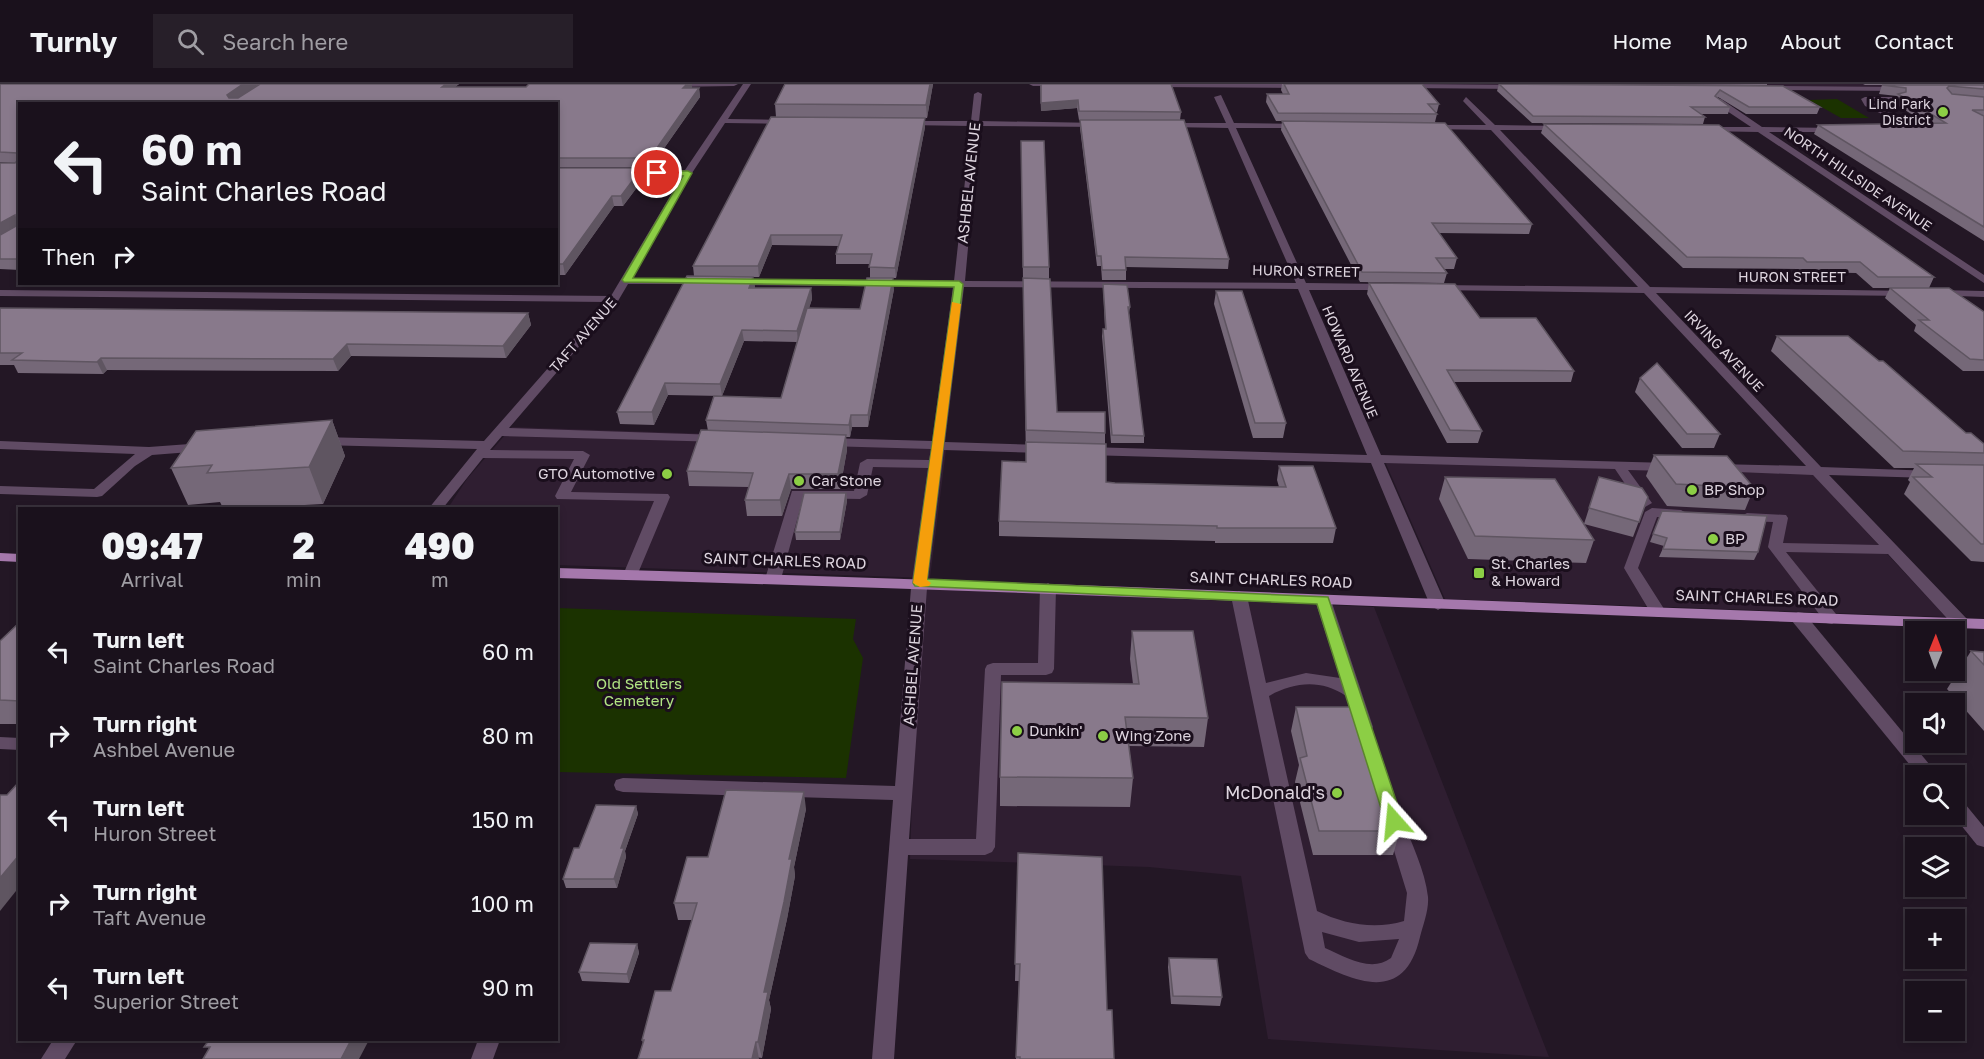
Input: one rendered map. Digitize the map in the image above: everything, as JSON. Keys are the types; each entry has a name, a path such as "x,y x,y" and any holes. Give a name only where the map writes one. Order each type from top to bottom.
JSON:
{"main road":[{"path":"0,558 18,558"},
{"name":"SAINT CHARLES ROAD","path":"558,573 920,583 1438,605 1905,621"},
{"name":"SAINT CHARLES ROAD","path":"1965,623 1984,624"}],"street":[{"path":"659,85 734,84"},
{"name":"TAFT AVENUE","path":"437,507 483,449 614,299 688,173 747,84"},
{"path":"1033,84 1067,84"},
{"path":"1819,84 1827,88"},
{"path":"1839,84 1847,89"},
{"path":"1146,85 1307,86"},
{"path":"1397,86 1530,87"},
{"path":"1759,88 1904,89"},
{"name":"ASHBEL AVENUE","path":"883,1059 920,583 959,284 978,94"},
{"name":"HOWARD AVENUE","path":"1218,97 1302,286 1438,605"},
{"name":"IRVING AVENUE","path":"1466,99 1959,621"},
{"path":"1886,114 1868,104 1865,99 1911,99"},
{"name":"NORTH HILLSIDE AVENUE","path":"1718,101 1984,280"},
{"path":"722,121 802,122"},
{"path":"894,123 1114,125"},
{"path":"1161,125 1314,127"},
{"path":"1421,127 1574,128"},
{"path":"1701,129 1840,130"},
{"path":"613,172 688,173"},
{"name":"HURON STREET","path":"627,280 1397,288"},
{"name":"HURON STREET","path":"1432,288 1984,294"},
{"path":"0,293 614,299"},
{"path":"499,432 736,439"},
{"path":"309,441 583,455 562,496 663,497 631,575"},
{"path":"807,441 1375,461 1678,468"},
{"path":"0,445 149,451 212,446"},
{"path":"0,490 97,493 130,463 149,451"},
{"path":"773,579 796,494 860,495 867,463 935,464"},
{"path":"1619,466 1652,512"},
{"path":"1701,468 1948,474"},
{"path":"1652,512 1699,514"},
{"path":"1652,512 1631,568 1658,612"},
{"path":"1734,516 1781,518 1775,547"},
{"path":"1775,547 1892,550"},
{"path":"1775,547 1832,619"},
{"path":"899,848 986,847 993,669 1046,669 1048,588"},
{"path":"1239,596 1316,952 1345,967 1381,976 1401,961 1410,944 1418,895 1386,795"},
{"path":"1323,600 1371,750"},
{"path":"1798,617 1921,765"},
{"path":"1260,694 1275,685 1301,679 1330,681 1344,686 1353,693"},
{"path":"0,744 18,744"},
{"path":"623,785 904,793"},
{"path":"1965,817 1984,840"},
{"path":"1308,916 1335,929 1368,934 1385,935 1413,926"},
{"path":"52,1059 65,1041"},
{"path":"482,1059 489,1041"}],"shaded area":[{"path":"1269,84 1984,84 1984,89"},
{"path":"512,427 947,442 930,578 558,565 558,507 449,507 467,479"},
{"path":"1383,457 1806,467 1946,617 1445,599"},
{"path":"919,588 1374,607 1549,1057 1268,1039 1241,876 1149,867 910,859"}],"green space":[{"path":"1837,99 1869,118 1841,118 1809,100"},
{"name":"Old Settlers Cemetery","path":"558,608 856,619 853,639 863,658 846,778 558,772"}],"building":[{"path":"0,84 243,84 227,95 229,98 238,98 260,84 446,84 442,87 526,87 529,84 687,84 683,88 699,88 650,158 558,158 558,102 18,102 18,160 17,153 0,152"},
{"path":"785,84 930,84 926,105 775,104"},
{"path":"1041,84 1171,84 1181,112 1079,111 1078,100 1041,103"},
{"path":"1284,84 1422,84 1439,104 1428,104 1437,114 1278,113 1267,94 1289,94"},
{"path":"1499,84 1783,86 1820,107 1749,107 1720,90 1715,96 1730,107 1691,107 1705,117 1533,116"},
{"path":"1882,85 1984,85 1984,89 1949,86 1947,88 1952,94 1984,97 1984,110 1972,110 1984,116 1984,227 1818,125 1946,123 1898,94 1906,92 1906,88"},
{"path":"771,117 925,118 895,268 869,267 872,254 836,254 842,235 771,235 758,266 693,266"},
{"path":"1080,120 1184,120 1229,259 1125,257 1126,270 1102,270 1101,256 1097,256"},
{"path":"1282,121 1445,123 1532,224 1432,223 1457,258 1436,258 1447,273 1362,272"},
{"path":"1544,124 1719,125 1934,277 1878,277 1860,262 1807,262 1803,258 1687,257"},
{"path":"1021,141 1044,141 1049,267 1023,267"},
{"path":"18,160 18,259 0,259 0,235 16,226 15,215 0,223 0,163 15,163"},
{"path":"558,168 642,168 621,196 612,196 563,264 558,264"},
{"path":"687,276 753,277 749,288 811,288 797,331 742,330 720,384 665,383 652,412 617,412"},
{"path":"867,278 893,278 868,415 851,415 849,425 706,420 714,396 781,398 807,308 860,309"},
{"path":"1023,278 1050,279 1057,412 1105,412 1105,433 1026,430"},
{"path":"1369,283 1455,284 1480,318 1536,318 1574,371 1447,370 1482,431 1450,430"},
{"path":"1103,284 1127,285 1144,436 1112,435 1103,329 1106,329"},
{"path":"1890,288 1949,288 1984,312 1984,360 1970,359 1919,320 1929,320"},
{"path":"1216,291 1242,291 1286,423 1255,423"},
{"path":"0,308 528,313 503,346 347,344 333,359 101,358 97,362 12,360 22,353 0,353"},
{"path":"1777,336 1848,336 1879,361 1883,361 1966,433 1971,433 1984,444 1984,453 1903,451"},
{"path":"1657,363 1720,434 1687,434 1640,378"},
{"path":"332,420 309,467 207,473 212,465 171,468 196,431"},
{"path":"701,430 846,435 838,474 789,474 780,500 745,500 753,473 687,471"},
{"path":"1026,442 1106,444 1106,482 1115,483 1286,487 1279,466 1313,466 1336,528 1217,528 1217,526 999,521 1002,461 1026,462"},
{"path":"1654,455 1727,456 1754,488 1676,484"},
{"path":"1916,464 1984,465 1984,544 1981,544 1913,477 1932,477"},
{"path":"1445,477 1555,479 1594,540 1475,536"},
{"path":"1599,477 1642,488 1648,497 1639,522 1589,508"},
{"path":"804,493 846,493 840,532 795,532"},
{"name":"BP","path":"1662,511 1767,516 1758,552 1663,549 1667,538 1653,534"},
{"path":"18,624 18,701 0,700 0,641"},
{"path":"1132,631 1193,631 1208,718 1125,717 1133,778 1000,777 1002,682 1139,684"},
{"path":"1971,651 1984,652 1984,665"},
{"name":"McDonald's","path":"1296,707 1357,707 1360,710 1400,831 1319,831 1300,758 1307,756"},
{"path":"18,783 18,856 0,878 0,795 7,795"},
{"path":"726,790 804,792 789,859 792,859 784,902 764,992 768,992 758,1042 756,1042 752,1059 638,1059 655,991 671,991 697,903 674,903 687,857 708,857"},
{"path":"596,805 636,806 621,848 624,848 614,879 563,879 574,848 579,848"},
{"path":"1018,853 1102,857 1107,1010 1112,1010 1114,1059 1020,1059 1016,1057 1020,964 1015,964"},
{"path":"590,943 637,944 627,974 579,972"},
{"path":"1169,958 1217,959 1222,997 1173,996"},
{"path":"208,1041 350,1041 341,1059 203,1059 210,1047 204,1047"}],"slow traffic":[{"path":"924,583 920,583 956,304"}],"place":[{"name":"Lind Park District","path":"1943,112"},
{"name":"GTO Automotive","path":"667,474"},
{"name":"Car Stone","path":"799,481"},
{"name":"BP Shop","path":"1692,490"},
{"name":"BP","path":"1713,539"},
{"name":"St. Charles & Howard","path":"1479,573"},
{"name":"Dunkin'","path":"1017,731"},
{"name":"Wing Zone","path":"1103,736"},
{"name":"McDonald's","path":"1337,793"}],"route":[{"path":"657,173 688,173 627,280 959,284 920,583 1323,600 1394,821"}]}
